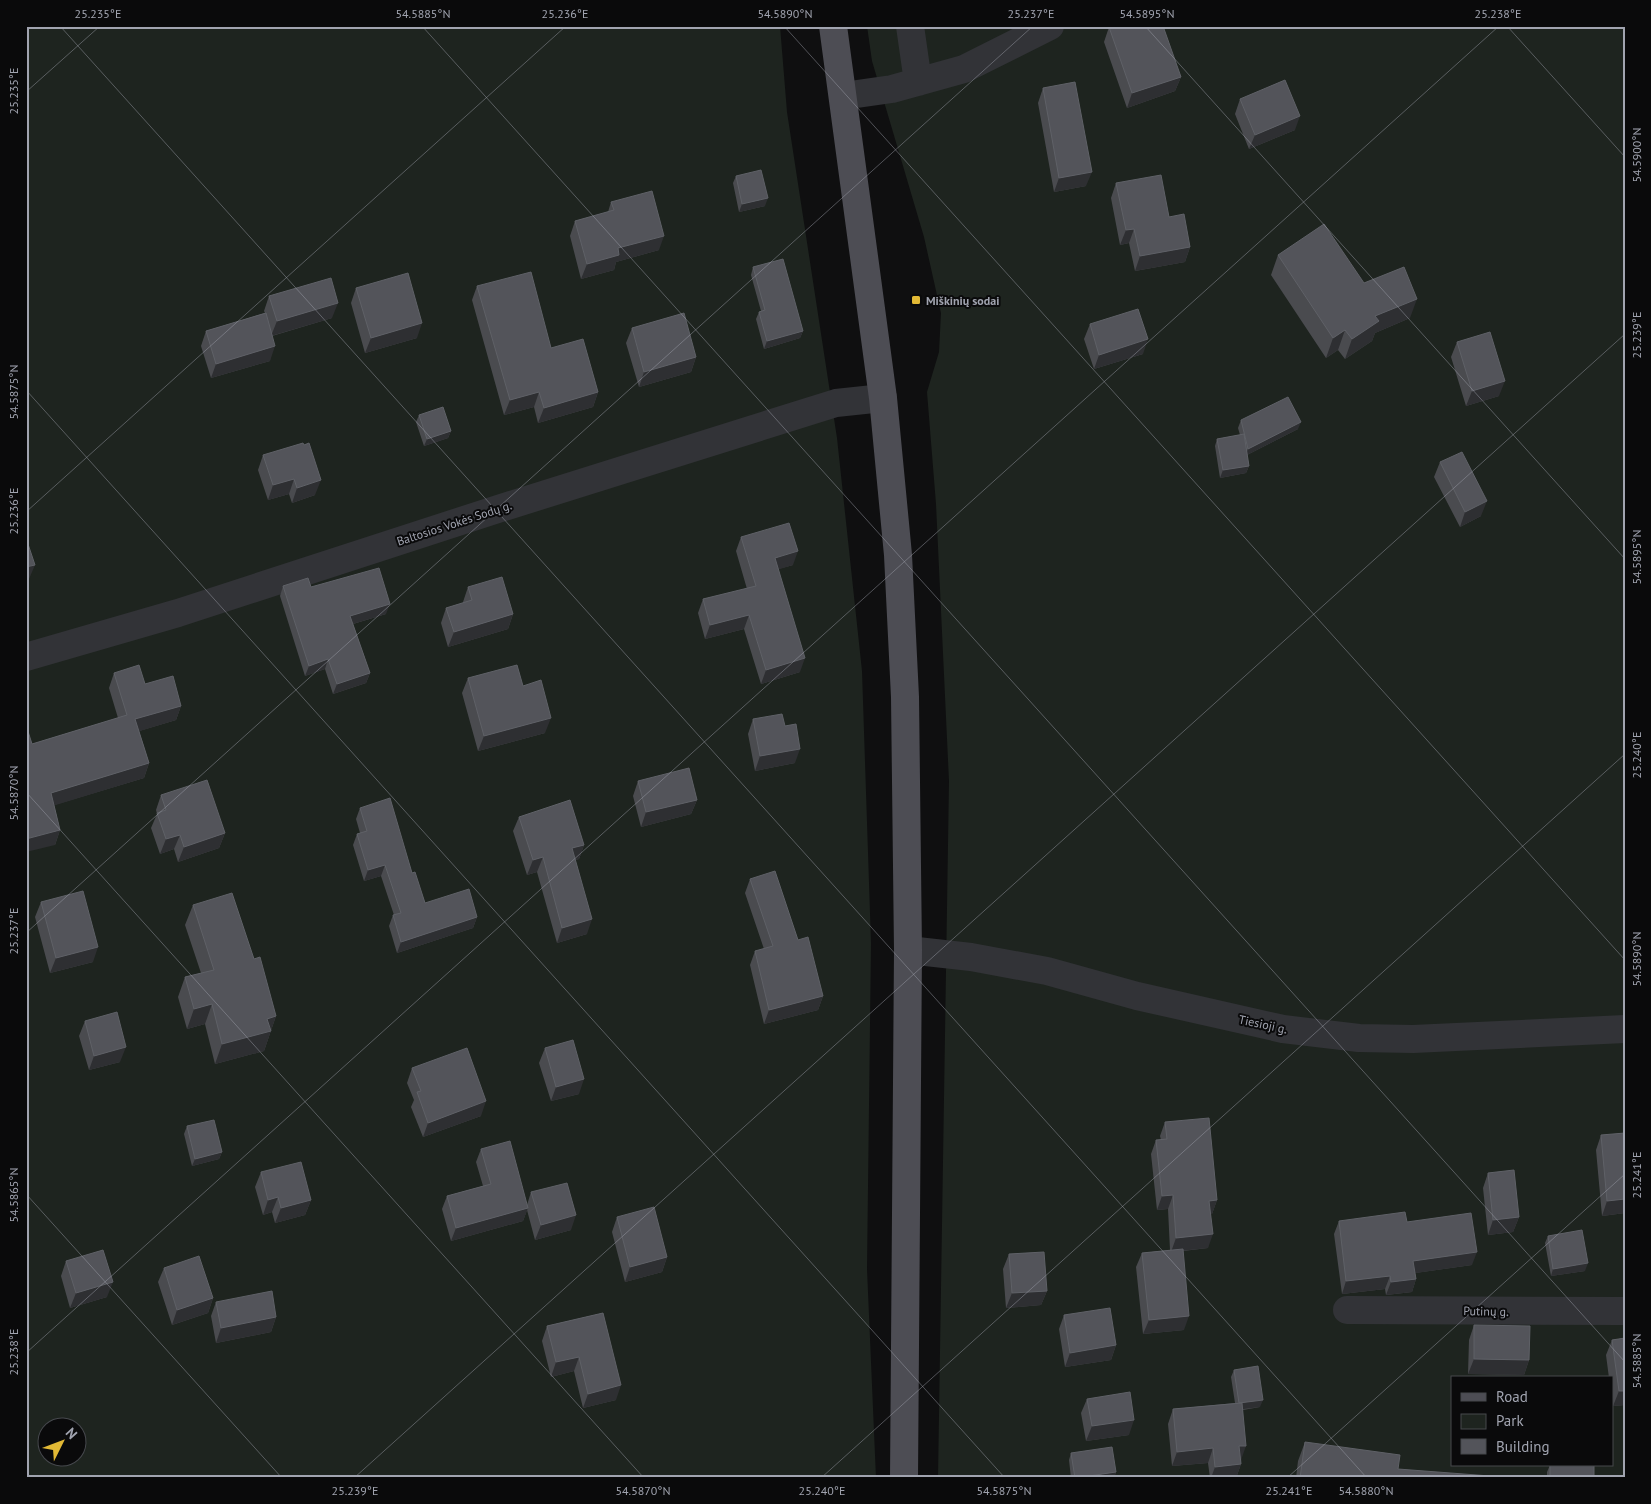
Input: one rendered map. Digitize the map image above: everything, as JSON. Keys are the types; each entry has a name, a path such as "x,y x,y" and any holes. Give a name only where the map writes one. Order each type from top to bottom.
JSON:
{"main road":[{"path":"833,26 883,398 898,555 905,696 908,950 904,1478"}],"street":[{"path":"910,26 918,82"},
{"path":"843,96 892,89 964,69 1050,26"},
{"name":"Baltosios Vokės Sodų g.","path":"26,657 178,613 501,508 836,403 883,398"},
{"name":"Tiesioji g.","path":"908,950 972,957 1047,971 1137,996 1283,1029 1359,1038 1413,1039 1625,1029"},
{"name":"Putinų g.","path":"1347,1310 1625,1311"}],"green space":[{"path":"26,26 780,26 787,112 837,438 862,671 871,943 867,1269 876,1478 26,1478"},
{"path":"867,26 1625,26 1625,1478 938,1478 949,781 936,504 927,392 939,352 941,313 924,237 872,61"}],"building":[{"path":"1163,26 1181,77 1132,93 1109,27"},
{"path":"1285,80 1300,116 1255,135 1240,99"},
{"path":"1075,82 1092,172 1059,178 1043,88"},
{"path":"761,170 768,198 742,204 736,176"},
{"path":"1161,175 1169,217 1184,214 1190,247 1140,256 1134,229 1126,230 1116,183"},
{"path":"652,191 664,236 618,248 619,255 587,264 575,221 614,210 611,202"},
{"path":"1324,224 1364,283 1404,267 1417,299 1375,316 1379,321 1352,339 1345,330 1333,338 1278,255"},
{"path":"783,259 803,331 767,341 759,312 765,310 753,267"},
{"path":"531,272 551,348 583,339 598,392 544,408 539,392 510,400 477,286"},
{"path":"408,273 422,323 371,338 356,288"},
{"path":"331,278 338,303 277,321 269,296"},
{"path":"1138,309 1148,339 1099,355 1090,324"},
{"path":"266,313 275,346 216,364 206,331"},
{"path":"684,313 696,357 644,372 632,328"},
{"path":"1490,332 1505,381 1472,391 1457,342"},
{"path":"1288,397 1301,422 1248,449 1241,420"},
{"path":"443,407 451,431 427,439 419,415"},
{"path":"1244,434 1249,466 1223,470 1217,439"},
{"path":"303,443 304,445 309,443 321,480 297,488 294,479 273,485 263,455"},
{"path":"1462,452 1487,501 1465,512 1440,462"},
{"path":"789,523 798,551 775,558 805,658 766,670 749,615 710,625 703,599 756,586 741,537"},
{"path":"26,538 35,565 26,567"},
{"path":"379,568 390,604 350,616 370,673 337,684 328,659 309,666 283,586 308,578 311,587"},
{"path":"502,577 513,614 454,632 446,608 472,600 468,587"},
{"path":"139,665 145,684 173,676 181,706 135,719 149,763 51,793 60,830 26,839 26,725 32,744 127,715 114,673"},
{"path":"517,665 523,686 541,680 551,718 484,736 468,678"},
{"path":"782,714 785,726 796,724 800,749 760,756 753,719"},
{"path":"689,768 697,800 646,812 638,781"},
{"path":"207,780 225,833 184,847 180,835 166,839 157,813 166,810 161,795"},
{"path":"390,798 412,873 415,872 425,903 469,889 477,917 401,942 393,915 401,913 385,865 368,870 357,834 367,831 360,808"},
{"path":"570,800 584,845 572,848 592,919 562,928 543,857 533,860 519,817"},
{"path":"775,871 798,940 808,937 823,996 769,1010 755,951 773,946 750,879"},
{"path":"83,891 98,947 56,958 41,902"},
{"path":"232,893 254,959 260,957 276,1016 267,1019 271,1031 222,1044 212,1004 194,1009 185,977 214,970 193,905"},
{"path":"117,1012 126,1047 94,1056 85,1021"},
{"path":"573,1040 584,1079 556,1087 545,1048"},
{"path":"467,1048 486,1101 428,1123 417,1092 421,1091 412,1068"},
{"path":"1209,1118 1217,1200 1209,1201 1213,1234 1176,1238 1173,1195 1162,1196 1156,1140 1167,1139 1165,1122"},
{"path":"214,1120 222,1152 195,1159 187,1126"},
{"path":"1625,1133 1625,1199 1607,1201 1601,1135"},
{"path":"510,1141 528,1208 456,1228 447,1196 491,1184 481,1149"},
{"path":"301,1162 311,1200 281,1208 278,1197 268,1200 261,1172"},
{"path":"1514,1170 1519,1217 1493,1220 1488,1173"},
{"path":"567,1183 576,1215 541,1225 531,1192"},
{"path":"654,1207 667,1257 630,1267 617,1217"},
{"path":"1405,1212 1407,1222 1471,1213 1477,1252 1413,1261 1416,1279 1391,1282 1390,1276 1346,1281 1339,1221"},
{"path":"1582,1230 1588,1263 1553,1269 1548,1236"},
{"path":"1183,1249 1189,1316 1149,1320 1142,1253"},
{"path":"103,1250 113,1282 76,1293 66,1261"},
{"path":"1044,1252 1047,1291 1012,1293 1009,1254"},
{"path":"199,1256 213,1298 177,1310 164,1268"},
{"path":"272,1291 276,1317 221,1328 216,1302"},
{"path":"1110,1308 1116,1345 1070,1353 1064,1315"},
{"path":"603,1313 621,1385 588,1394 579,1357 556,1362 547,1326"},
{"path":"1474,1325 1530,1326 1529,1360 1474,1359"},
{"path":"1625,1338 1625,1391 1619,1391 1612,1340"},
{"path":"1258,1366 1263,1400 1239,1403 1234,1370"},
{"path":"1130,1392 1134,1420 1092,1426 1087,1399"},
{"path":"1242,1403 1246,1446 1239,1446 1241,1464 1215,1467 1213,1448 1177,1452 1173,1409"},
{"path":"1305,1442 1400,1455 1398,1469 1490,1476 1490,1478 1300,1478"},
{"path":"1112,1447 1116,1472 1075,1478 1071,1453"},
{"path":"1550,1466 1594,1466 1594,1478 1550,1478"}],"place":[{"name":"Miškinių sodai","path":"916,300"}]}
